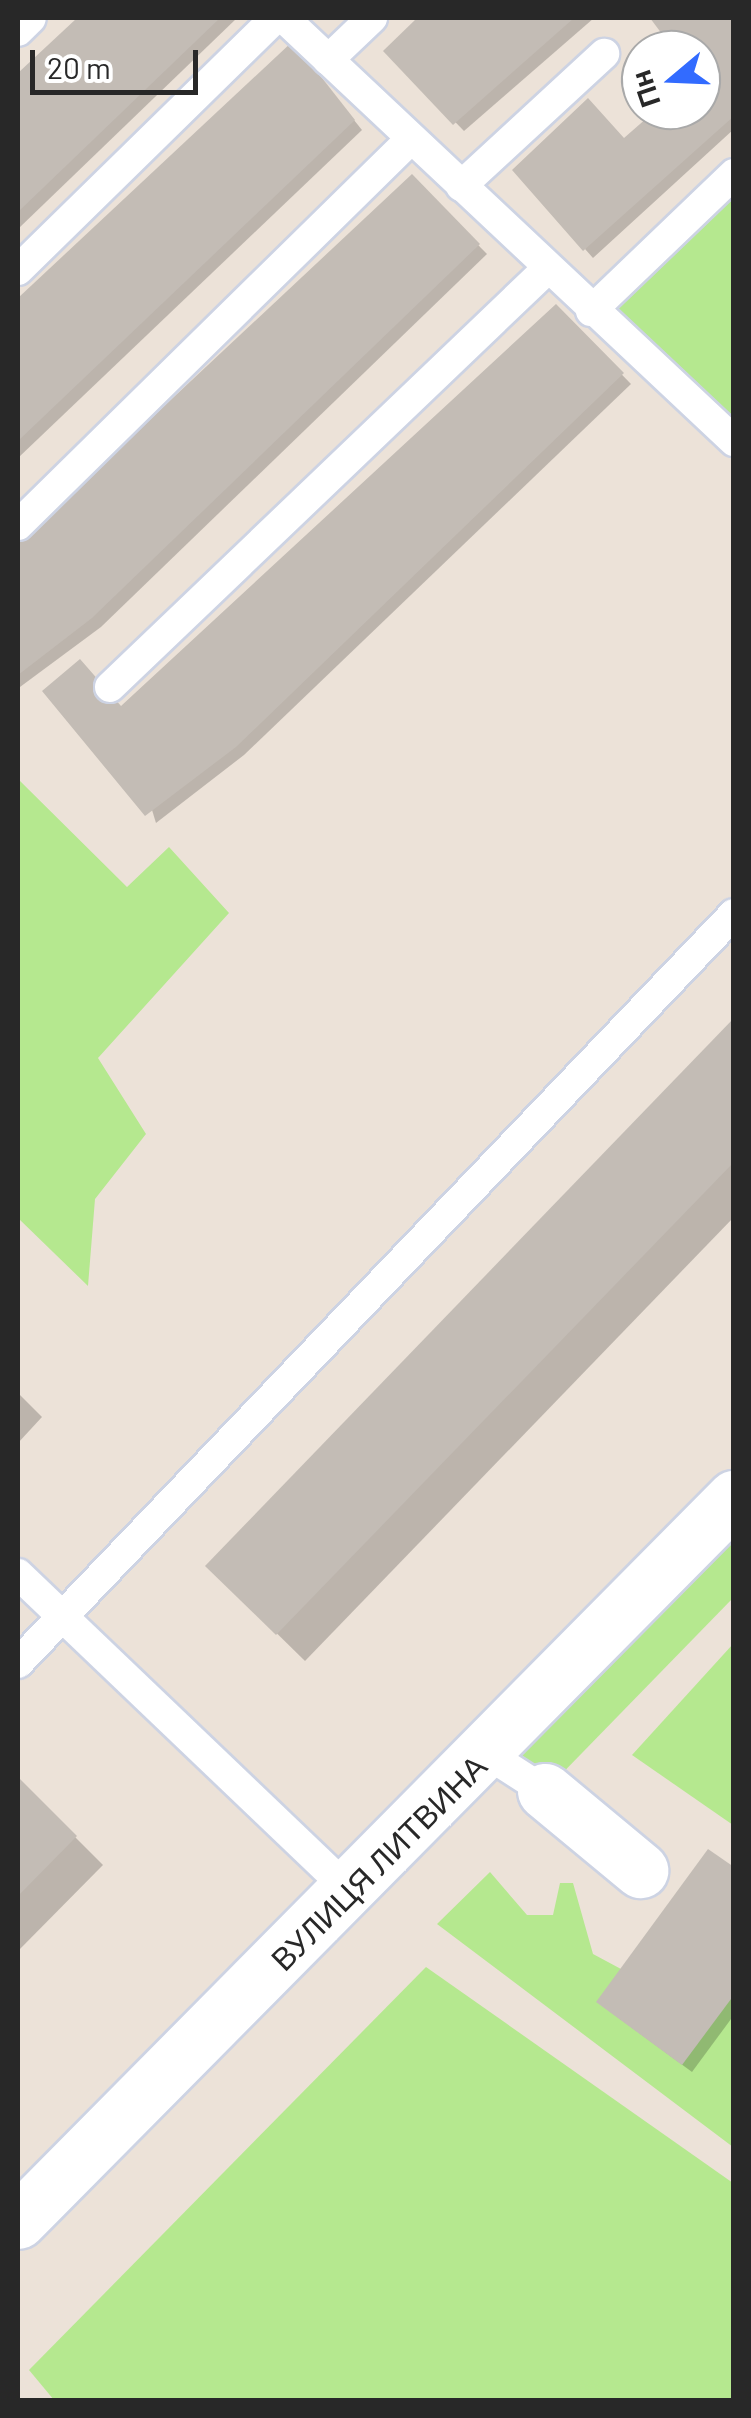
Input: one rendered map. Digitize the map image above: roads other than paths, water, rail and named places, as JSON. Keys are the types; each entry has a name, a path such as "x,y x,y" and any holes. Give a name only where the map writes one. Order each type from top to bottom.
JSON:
{"street":[{"name":"ВУЛИЦЯ ЛИТВИНА","path":"18,2222 351,1892 734,1498"},
{"path":"546,1791 640,1870"}],"lane":[{"path":"18,31 32,18"},
{"path":"18,270 274,18"},
{"path":"284,18 591,311 734,441"},
{"path":"328,60 372,18"},
{"path":"461,186 604,54"},
{"path":"18,525 411,138"},
{"path":"591,311 734,174"},
{"path":"110,687 547,269"},
{"path":"18,1663 734,914"},
{"path":"18,1574 351,1892"},
{"path":"486,1753 546,1791"}]}
